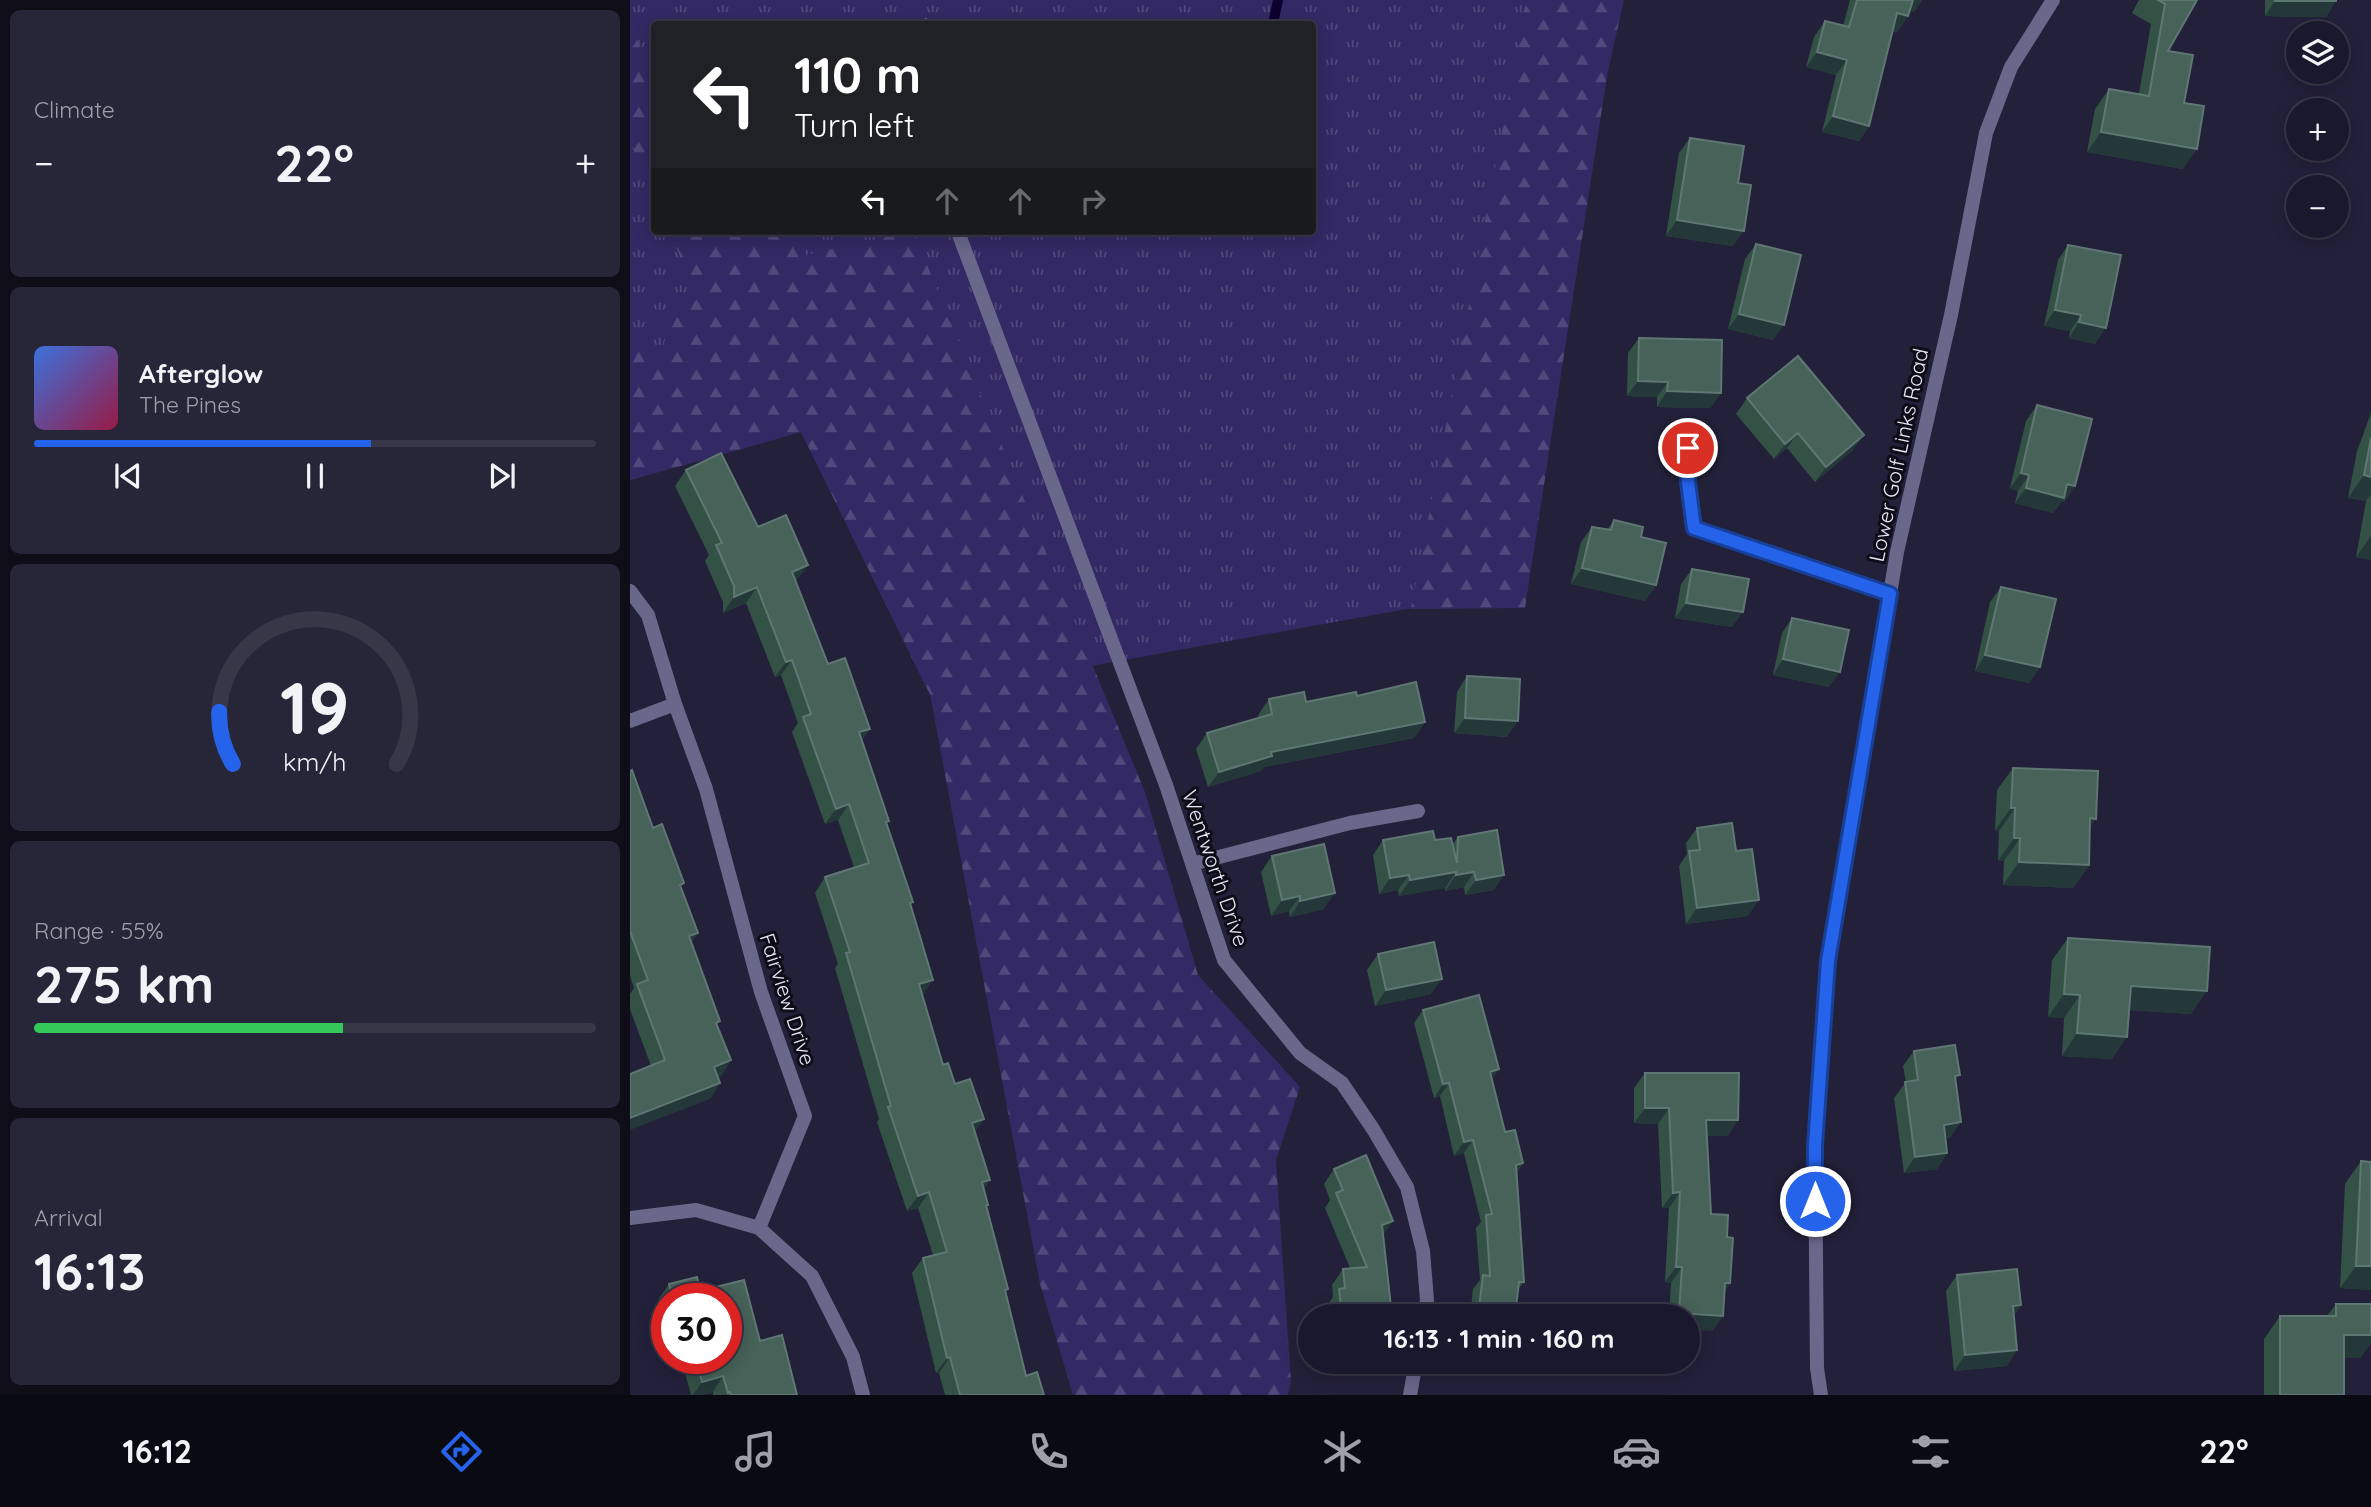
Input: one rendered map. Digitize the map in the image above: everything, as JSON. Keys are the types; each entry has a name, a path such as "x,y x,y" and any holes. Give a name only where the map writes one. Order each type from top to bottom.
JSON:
{"street":[{"name":"Lower Golf Links Road","path":"1821,1395 1817,1368 1815,1145 1828,961 1897,552 1951,315 1986,133 2011,67 2053,0"},
{"name":"Wentworth Drive","path":"959,235 1166,785 1224,960 1300,1053 1342,1083 1373,1129 1407,1187 1423,1251 1426,1304"},
{"path":"1688,448 1688,482 1694,528 1890,594"},
{"name":"Fairview Drive","path":"630,591 648,615 675,704 706,789 761,992 805,1116 759,1228"},
{"path":"630,721 675,704"},
{"path":"1192,864 1350,823 1419,811"},
{"path":"630,1218 695,1210 759,1228 811,1276 852,1357 863,1395"},
{"path":"1410,1395 1414,1374"}],"green space":[{"path":"630,0 1543,0 1457,600 930,695 801,432 630,480"},
{"path":"1527,0 1624,0 1607,76 1525,608 1411,609"},
{"path":"630,24 651,73 651,189 630,139"},
{"path":"671,235 798,235 806,255 895,235 915,235 1145,792 1198,975 1300,1087 1276,1160 1291,1382 1288,1395 1073,1395 1040,1284 930,694 801,432 630,480 630,352 659,352 693,286"}],"building":[{"path":"1857,0 1913,0 1908,16 1897,13 1869,126 1833,116 1847,60 1817,52 1825,21 1849,27"},
{"path":"2158,0 2197,0 2168,51 2193,55 2184,103 2204,106 2197,149 2101,132 2109,89 2149,96 2165,4"},
{"path":"2336,0 2336,1 2275,1"},
{"path":"1690,138 1744,146 1738,183 1751,185 1744,231 1677,220"},
{"path":"1756,244 1801,255 1784,325 1739,314"},
{"path":"2068,245 2121,255 2106,328 2079,322 2081,315 2055,310"},
{"path":"1639,338 1722,340 1721,393 1667,391 1668,382 1638,381"},
{"path":"1798,356 1864,435 1826,467 1798,433 1785,444 1747,398"},
{"path":"2037,405 2092,419 2075,486 2067,484 2064,498 2026,488 2029,475 2021,473"},
{"path":"2371,438 2371,477 2364,475"},
{"path":"721,453 758,527 786,515 808,565 792,572 828,664 845,658 870,729 859,732 889,821 886,822 913,902 910,903 933,980 919,984 943,1065 948,1063 955,1084 970,1079 984,1119 972,1123 990,1180 982,1182 986,1205 1008,1289 1005,1290 1026,1376 1037,1372 1044,1395 960,1395 950,1357 947,1358 923,1258 947,1252 929,1192 918,1196 888,1107 891,1106 846,953 850,952 825,877 869,863 849,804 836,809 803,717 811,714 792,660 786,662 757,587 734,597 734,586 716,545 722,543 686,470"},
{"path":"1614,520 1643,527 1641,537 1666,543 1656,585 1582,568 1592,527 1611,530"},
{"path":"1692,569 1749,579 1743,612 1686,603"},
{"path":"2001,587 2056,599 2040,667 1985,655"},
{"path":"1792,618 1849,630 1840,672 1783,659"},
{"path":"1467,676 1520,679 1518,721 1465,718"},
{"path":"1416,682 1425,722 1271,752 1272,756 1219,772 1207,733 1272,714 1269,699 1304,692 1306,702 1356,692 1357,696"},
{"path":"2013,768 2098,771 2096,819 2090,818 2089,865 2019,862 2020,838 2014,838 2015,808 2011,808"},
{"path":"632,770 653,828 662,824 684,883 680,885 698,933 689,936 720,1021 716,1023 731,1060 714,1067 720,1083 630,1118 630,1074 665,1060 637,984 648,980 630,931"},
{"path":"1732,823 1736,851 1752,849 1759,900 1697,908 1689,851 1700,850 1697,828"},
{"path":"1497,830 1504,875 1476,880 1474,872 1456,875 1456,872 1410,880 1409,875 1390,878 1383,840 1433,831 1435,840 1451,838 1457,863 1458,837"},
{"path":"1324,844 1335,893 1300,901 1300,896 1282,900 1272,856"},
{"path":"2068,938 2210,947 2207,991 2131,986 2127,1037 2077,1033 2080,995 2064,994"},
{"path":"1434,942 1442,979 1386,990 1378,954"},
{"path":"1479,995 1499,1069 1490,1072 1505,1132 1515,1130 1523,1163 1516,1165 1524,1282 1519,1282 1516,1304 1479,1304 1483,1275 1490,1276 1486,1215 1492,1214 1473,1140 1464,1142 1449,1083 1443,1084 1423,1010"},
{"path":"1955,1045 1960,1075 1955,1076 1961,1122 1944,1125 1947,1153 1915,1157 1905,1082 1918,1080 1914,1051"},
{"path":"1645,1073 1739,1073 1738,1120 1706,1120 1711,1214 1728,1215 1727,1237 1733,1238 1730,1283 1725,1283 1723,1316 1700,1314 1700,1304 1680,1304 1682,1267 1676,1267 1680,1192 1673,1193 1669,1108 1645,1108"},
{"path":"1366,1155 1393,1221 1382,1225 1391,1304 1341,1304 1339,1289 1345,1288 1343,1269 1367,1267 1336,1193 1343,1190 1334,1169"},
{"path":"2361,1161 2371,1162 2371,1266 2356,1266"},
{"path":"2017,1269 2021,1305 2013,1306 2017,1350 1965,1355 1957,1275"},
{"path":"697,1277 698,1283 673,1283"},
{"path":"744,1280 760,1341 782,1335 797,1395 731,1395 723,1376 702,1382 700,1374 742,1374 742,1283 732,1283"},
{"path":"2336,1304 2371,1304 2371,1335 2344,1335 2344,1395 2280,1395 2280,1316 2336,1316"}],"waterway":[{"path":"1274,21 1278,0"}],"route":[{"path":"1688,448 1688,482 1694,528 1890,594 1828,961 1815,1145 1815,1201"}]}
